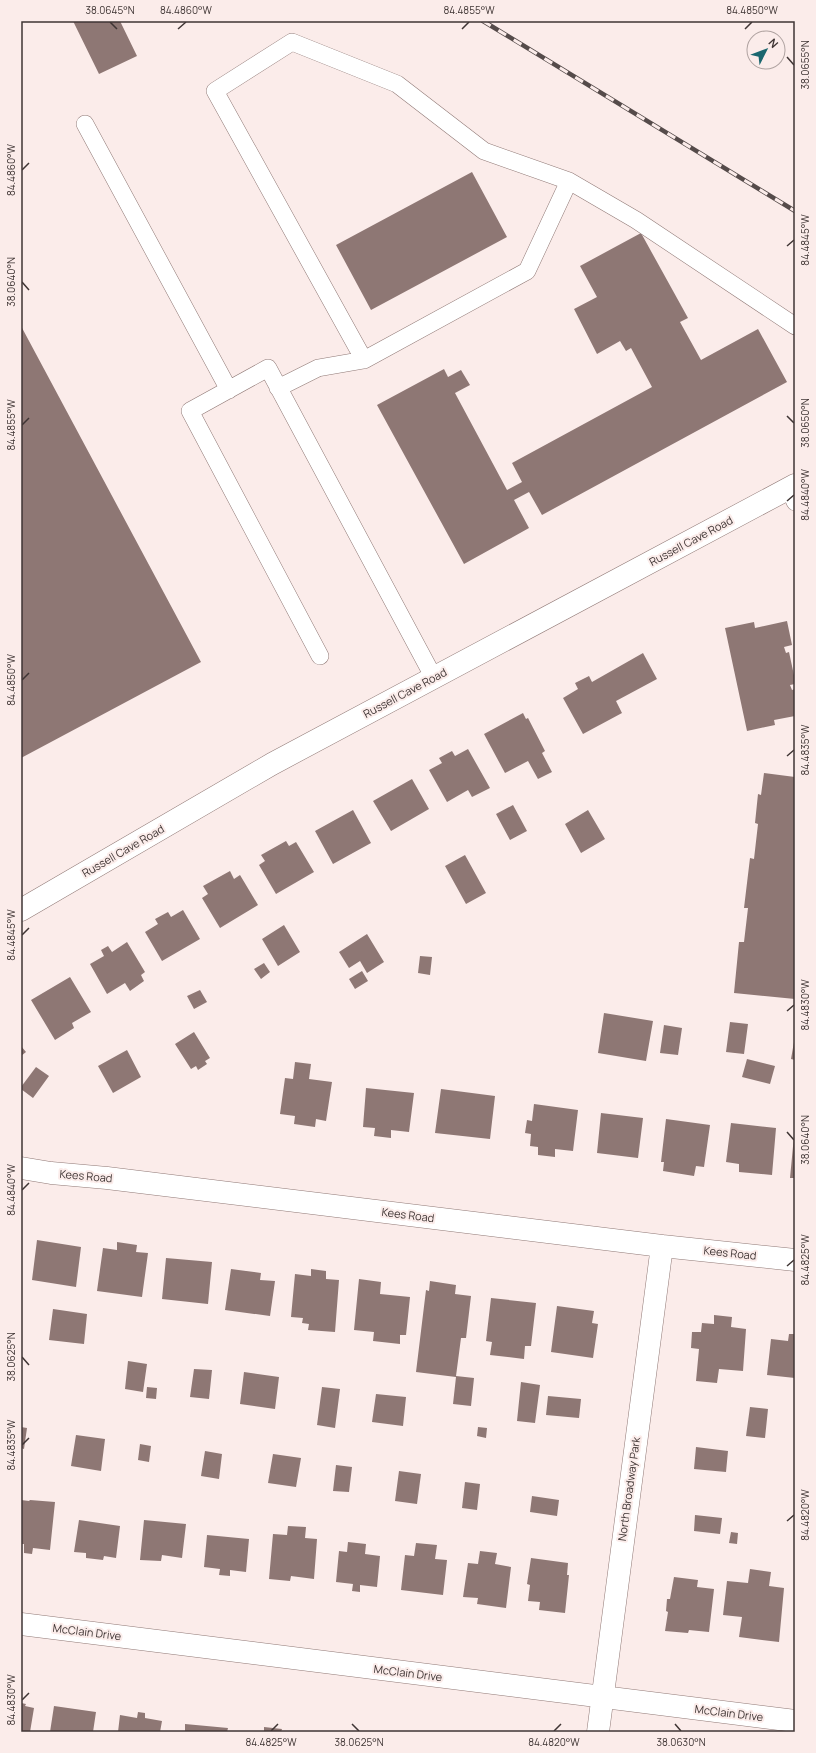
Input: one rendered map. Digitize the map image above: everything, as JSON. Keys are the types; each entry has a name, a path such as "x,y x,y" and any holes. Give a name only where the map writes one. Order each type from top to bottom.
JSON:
{"street":[{"name":"Russell Cave Road","path":"21,910 272,764 434,678 793,492"},
{"name":"Kees Road","path":"21,1168 51,1173 115,1179 662,1246 795,1260"},
{"name":"North Broadway Park","path":"598,1732 601,1697 662,1246"},
{"name":"McClain Drive","path":"21,1624 795,1721"}],"lane":[{"path":"364,360 214,90 292,42 397,84 484,151 569,181 636,220 795,326"},
{"path":"85,124 229,390"},
{"path":"278,388 318,368 364,360 527,271 569,181"},
{"path":"320,656 190,411 268,368 434,678"}],"building":[{"path":"73,21 120,21 137,56 99,74"},
{"path":"472,172 507,237 371,310 336,245"},
{"path":"641,233 688,318 680,322 701,360 758,329 787,382 542,515 529,492 514,500 529,528 464,564 377,405 444,369 448,377 461,370 470,385 455,393 507,490 522,482 512,463 652,387 631,348 626,351 620,341 597,354 574,309 597,297 580,266"},
{"path":"21,326 201,662 21,758"},
{"path":"787,621 792,645 784,647 786,653 789,652 795,680 795,684 790,685 792,690 795,689 795,716 774,720 775,725 747,731 725,628 754,622 755,628"},
{"path":"643,653 657,679 616,701 622,713 583,734 563,698 578,689 575,683 589,676 592,682"},
{"path":"523,713 526,719 528,718 545,751 542,753 552,772 538,779 528,761 505,773 484,734"},
{"path":"468,749 490,788 472,797 468,790 447,802 429,770 442,763 439,758 452,751 455,756"},
{"path":"764,773 795,777 795,999 734,993 739,942 744,942 748,908 744,908 750,858 754,859 758,824 755,823 758,794 761,795"},
{"path":"412,779 429,809 391,831 373,801"},
{"path":"513,805 527,831 510,840 496,814"},
{"path":"353,810 371,843 333,864 315,831"},
{"path":"588,810 605,839 581,853 565,824"},
{"path":"286,841 289,846 296,842 314,872 276,894 259,865 265,861 261,855"},
{"path":"465,855 486,893 466,904 445,866"},
{"path":"230,871 234,879 240,875 258,905 220,928 202,898 208,894 203,886"},
{"path":"183,910 200,939 162,961 145,932 158,924 155,919 168,912 171,917"},
{"path":"284,925 300,952 278,966 262,939"},
{"path":"367,934 384,962 367,973 360,961 349,968 339,952"},
{"path":"127,942 145,972 141,975 144,981 130,991 125,983 107,994 90,964 104,956 101,950 108,946 112,952"},
{"path":"420,956 432,957 430,975 418,973"},
{"path":"264,963 270,972 261,979 254,969"},
{"path":"362,971 368,981 355,989 349,979"},
{"path":"70,977 91,1012 72,1023 74,1028 55,1040 31,1000"},
{"path":"200,990 207,1002 194,1009 187,996"},
{"path":"604,1013 653,1021 646,1061 598,1053"},
{"path":"730,1022 748,1024 744,1054 726,1052"},
{"path":"664,1025 682,1028 678,1055 660,1053"},
{"path":"194,1032 210,1058 205,1061 207,1064 198,1070 196,1066 191,1069 175,1044"},
{"path":"795,1042 795,1060 791,1059"},
{"path":"21,1046 26,1052 21,1056"},
{"path":"127,1050 141,1077 113,1093 98,1066"},
{"path":"747,1059 775,1066 770,1084 742,1077"},
{"path":"295,1062 311,1064 309,1079 332,1082 326,1121 316,1119 315,1127 294,1124 295,1116 280,1114 285,1078 293,1079"},
{"path":"36,1067 49,1076 33,1098 21,1089 21,1087"},
{"path":"366,1088 414,1093 409,1132 391,1130 391,1138 374,1136 375,1128 363,1127"},
{"path":"441,1089 495,1096 490,1139 435,1133"},
{"path":"534,1104 578,1110 573,1151 555,1149 555,1157 538,1155 538,1147 530,1146 531,1134 525,1133 527,1120 532,1121"},
{"path":"601,1113 643,1118 638,1158 597,1153"},
{"path":"666,1119 710,1125 704,1167 696,1166 694,1176 663,1171 664,1162 661,1162"},
{"path":"731,1123 776,1128 772,1175 739,1172 739,1164 726,1162"},
{"path":"794,1136 795,1178 790,1178"},
{"path":"37,1240 81,1247 76,1287 32,1280"},
{"path":"117,1242 137,1245 136,1252 148,1253 142,1297 97,1291 103,1248 117,1250"},
{"path":"166,1258 212,1262 208,1304 162,1299"},
{"path":"231,1269 261,1273 260,1280 275,1281 270,1316 225,1310"},
{"path":"311,1269 326,1271 326,1279 339,1280 335,1332 308,1330 309,1324 302,1323 303,1318 291,1317 295,1274 311,1276"},
{"path":"359,1279 381,1282 380,1294 410,1297 406,1335 400,1335 400,1344 373,1341 374,1332 354,1330"},
{"path":"430,1281 456,1285 455,1294 471,1296 466,1338 461,1338 456,1376 474,1378 471,1406 453,1404 456,1377 416,1372 426,1290 429,1291"},
{"path":"491,1298 536,1303 531,1346 525,1346 524,1359 490,1355 492,1342 486,1341"},
{"path":"557,1306 594,1311 592,1323 598,1324 593,1358 551,1352"},
{"path":"53,1309 87,1314 84,1344 49,1340"},
{"path":"714,1315 732,1317 731,1327 746,1329 743,1371 719,1369 717,1383 696,1381 699,1349 691,1348 692,1332 701,1332 702,1323 714,1324"},
{"path":"789,1334 795,1334 795,1378 767,1375 771,1339 788,1341"},
{"path":"128,1361 147,1364 143,1392 125,1389"},
{"path":"194,1369 212,1370 209,1399 190,1397"},
{"path":"244,1372 279,1377 275,1409 240,1404"},
{"path":"521,1382 540,1385 535,1423 517,1421"},
{"path":"147,1387 157,1388 156,1399 146,1398"},
{"path":"322,1387 340,1389 335,1428 317,1425"},
{"path":"376,1394 406,1397 403,1426 372,1422"},
{"path":"548,1396 581,1399 579,1418 546,1415"},
{"path":"750,1407 768,1409 765,1438 746,1436"},
{"path":"21,1427 27,1428 24,1449 21,1448"},
{"path":"478,1427 487,1428 486,1438 477,1436"},
{"path":"76,1435 105,1439 101,1471 71,1466"},
{"path":"140,1444 151,1446 149,1462 138,1460"},
{"path":"696,1447 728,1451 726,1472 694,1469"},
{"path":"205,1451 222,1454 219,1479 201,1476"},
{"path":"273,1454 301,1458 296,1487 268,1483"},
{"path":"336,1465 352,1467 349,1492 333,1491"},
{"path":"399,1471 421,1474 417,1504 395,1501"},
{"path":"465,1482 480,1484 477,1510 462,1508"},
{"path":"532,1496 559,1500 557,1516 530,1512"},
{"path":"21,1500 55,1502 50,1550 33,1548 32,1554 24,1553 24,1544 21,1544"},
{"path":"695,1515 722,1518 720,1534 694,1531"},
{"path":"79,1520 120,1526 116,1558 104,1556 103,1560 86,1558 86,1553 74,1552"},
{"path":"144,1520 186,1524 182,1558 162,1555 161,1561 140,1560"},
{"path":"288,1526 306,1527 305,1538 317,1539 314,1579 291,1576 290,1581 269,1579 273,1534 287,1535"},
{"path":"731,1532 738,1533 737,1544 729,1543"},
{"path":"207,1535 249,1539 246,1572 230,1570 230,1576 219,1575 220,1569 204,1567"},
{"path":"348,1542 366,1544 365,1554 380,1556 377,1587 360,1585 360,1592 352,1591 353,1584 336,1582 339,1551 347,1552"},
{"path":"416,1543 437,1545 435,1559 447,1560 443,1595 401,1590 405,1555 414,1556"},
{"path":"480,1551 497,1553 495,1564 511,1567 506,1608 477,1604 478,1598 463,1597 468,1563 478,1564"},
{"path":"531,1558 568,1563 567,1575 569,1575 565,1613 539,1610 540,1602 528,1601 530,1585 527,1584"},
{"path":"750,1569 771,1572 769,1586 784,1588 779,1642 739,1637 742,1617 723,1615 727,1581 748,1583"},
{"path":"674,1577 698,1580 697,1587 714,1589 709,1632 689,1630 688,1633 665,1631 668,1612 666,1611 667,1599 670,1599"},
{"path":"21,1703 26,1704 25,1706 34,1708 30,1732 21,1732"},
{"path":"54,1706 96,1712 93,1732 50,1732"},
{"path":"138,1712 145,1713 145,1718 162,1721 160,1732 118,1732 120,1715 137,1718"},
{"path":"185,1724 228,1728 227,1732 185,1732"},
{"path":"264,1727 282,1729 281,1732 264,1732"}],"railway":[{"path":"483,21 795,211"}]}
